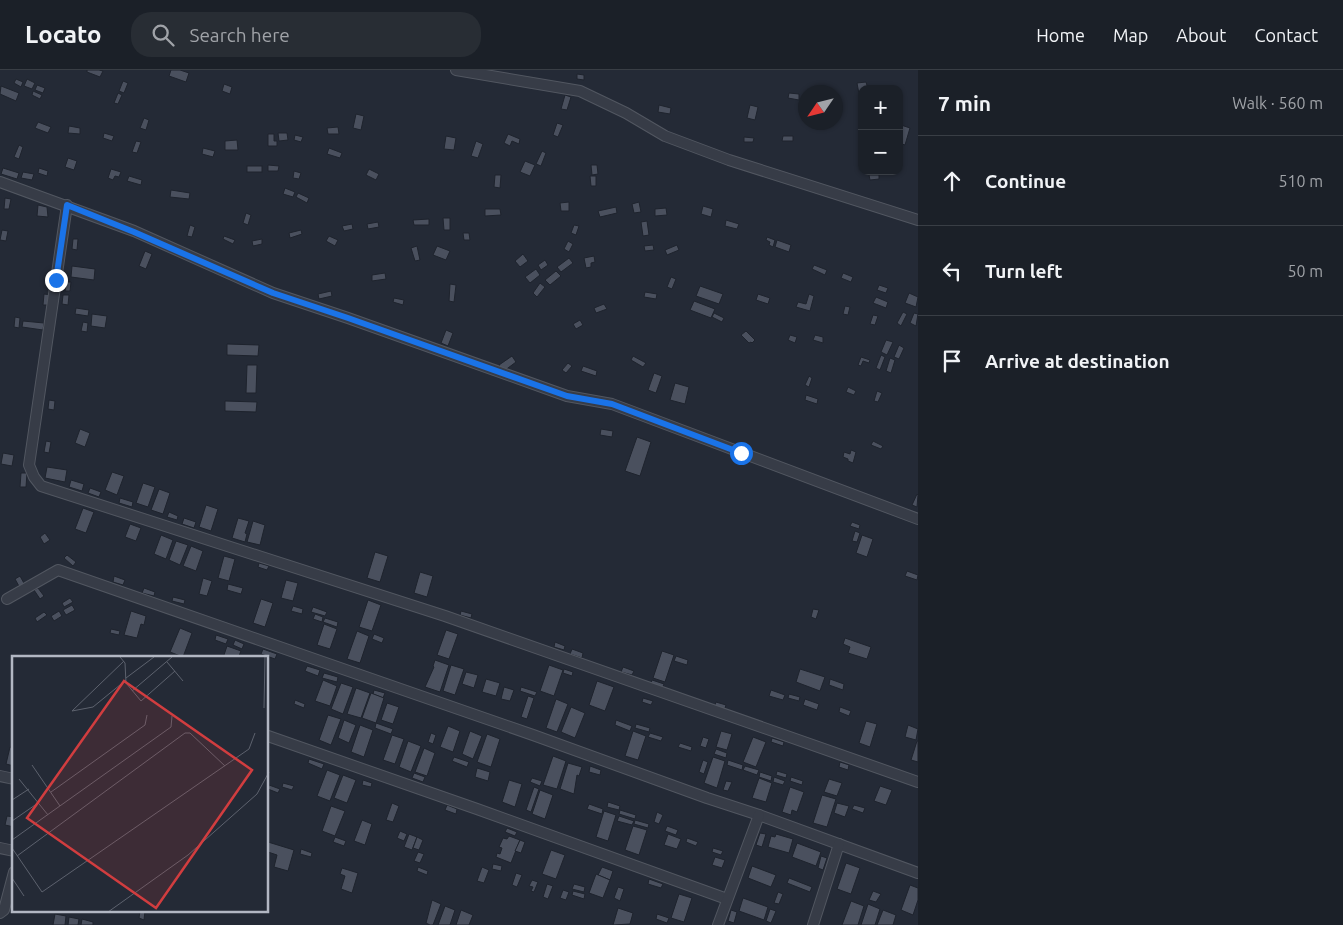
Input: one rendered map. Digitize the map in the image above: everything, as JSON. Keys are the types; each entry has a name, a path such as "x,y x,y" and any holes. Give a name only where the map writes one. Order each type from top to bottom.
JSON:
{"street":[{"path":"456,70 580,91 626,113 665,136 729,160 918,220"},
{"path":"0,182 67,205 134,232 273,293 567,396 612,404 918,519"},
{"path":"67,205 29,465 34,477 41,486 445,616 918,782"},
{"path":"6,600 58,570 533,735 918,873"},
{"path":"269,736 727,899"},
{"path":"718,925 758,815"},
{"path":"813,925 839,844"},
{"path":"0,913 4,910 12,880"}],"building":[{"path":"87,70 103,71 100,77 87,72"},
{"path":"171,70 189,73 186,82 169,76"},
{"path":"577,74 584,75 584,80 577,79"},
{"path":"16,79 23,82 21,87 14,83"},
{"path":"27,79 35,83 32,89 24,86"},
{"path":"123,81 128,83 124,93 119,91"},
{"path":"866,82 867,85 858,85 858,88 857,83"},
{"path":"224,84 232,87 230,94 222,91"},
{"path":"37,85 45,88 43,93 35,90"},
{"path":"1,86 19,93 16,101 0,94"},
{"path":"33,91 42,95 40,99 32,95"},
{"path":"118,93 122,95 118,104 114,103"},
{"path":"789,93 798,94 798,100 788,98"},
{"path":"565,95 571,97 567,110 561,109"},
{"path":"659,105 671,108 670,114 658,112"},
{"path":"750,105 758,107 755,120 747,118"},
{"path":"356,114 364,116 361,130 353,128"},
{"path":"144,118 149,120 146,130 140,128"},
{"path":"38,122 51,127 48,133 35,128"},
{"path":"557,123 563,125 558,137 553,135"},
{"path":"69,126 80,128 80,134 68,133"},
{"path":"903,126 910,128 905,145 903,144"},
{"path":"338,127 339,134 328,134 327,128"},
{"path":"104,133 114,136 112,141 103,138"},
{"path":"278,133 287,133 288,140 279,141"},
{"path":"268,134 274,134 274,141 277,141 277,146 268,146"},
{"path":"508,134 520,139 519,144 512,141 510,146 504,143"},
{"path":"295,135 303,137 301,142 294,140"},
{"path":"446,136 456,138 454,150 444,149"},
{"path":"783,136 793,136 793,141 782,141"},
{"path":"744,137 754,138 753,142 744,142"},
{"path":"237,140 238,150 225,150 225,141"},
{"path":"136,141 141,142 137,153 132,152"},
{"path":"476,141 483,144 478,158 471,156"},
{"path":"19,145 23,147 19,159 14,157"},
{"path":"203,148 215,151 213,157 202,154"},
{"path":"329,148 342,153 340,158 327,154"},
{"path":"542,151 546,153 541,166 536,164"},
{"path":"68,158 77,161 74,170 65,167"},
{"path":"525,161 535,165 530,176 520,172"},
{"path":"268,165 279,166 278,171 268,171"},
{"path":"591,165 597,165 598,174 592,175"},
{"path":"247,166 262,166 262,172 247,172"},
{"path":"3,168 19,173 17,179 1,174"},
{"path":"39,168 48,171 47,176 38,173"},
{"path":"111,169 121,172 119,177 115,176 113,180 108,178"},
{"path":"369,169 379,174 376,180 366,175"},
{"path":"294,171 301,173 299,179 293,178"},
{"path":"23,172 34,174 32,180 21,178"},
{"path":"495,175 501,175 500,188 494,187"},
{"path":"869,175 879,175 879,179 870,180"},
{"path":"129,176 142,180 141,185 127,181"},
{"path":"590,176 596,176 596,186 591,186"},
{"path":"285,188 295,192 293,197 283,194"},
{"path":"171,190 190,193 189,199 170,197"},
{"path":"298,193 309,198 307,203 296,197"},
{"path":"5,198 11,199 9,209 4,209"},
{"path":"569,202 569,211 561,211 560,203"},
{"path":"639,202 641,212 634,213 632,204"},
{"path":"38,205 47,207 48,217 37,216"},
{"path":"703,206 713,209 711,217 701,214"},
{"path":"616,207 617,213 600,217 598,211"},
{"path":"666,208 667,215 655,216 655,209"},
{"path":"485,209 500,209 501,215 485,216"},
{"path":"246,213 251,215 248,225 243,223"},
{"path":"443,218 450,218 450,230 444,230"},
{"path":"429,219 429,225 414,225 413,220"},
{"path":"726,220 739,224 737,229 725,226"},
{"path":"647,221 649,235 643,236 641,222"},
{"path":"378,222 379,227 368,229 367,224"},
{"path":"352,224 353,229 344,231 342,226"},
{"path":"190,225 195,227 192,237 187,236"},
{"path":"574,225 579,226 576,235 571,233"},
{"path":"2,230 8,231 6,241 0,240"},
{"path":"301,230 302,234 290,238 289,233"},
{"path":"463,233 469,233 470,240 464,240"},
{"path":"224,236 235,240 233,244 223,239"},
{"path":"329,236 338,240 335,246 326,241"},
{"path":"767,237 775,240 773,247 766,240"},
{"path":"73,239 78,239 77,250 72,249"},
{"path":"262,239 262,244 253,246 252,241"},
{"path":"777,240 791,245 789,252 775,247"},
{"path":"568,241 573,244 569,252 564,249"},
{"path":"653,245 654,250 645,251 644,246"},
{"path":"677,245 679,250 667,255 665,250"},
{"path":"417,246 420,260 415,261 411,248"},
{"path":"437,246 450,251 446,260 433,255"},
{"path":"145,251 152,254 146,269 139,266"},
{"path":"523,254 528,261 520,267 515,261"},
{"path":"594,256 595,262 591,263 591,267 586,268 584,258"},
{"path":"569,258 573,263 561,272 557,267"},
{"path":"545,260 548,265 541,270 538,265"},
{"path":"814,265 827,270 825,275 812,269"},
{"path":"72,266 95,269 94,280 71,277"},
{"path":"536,269 540,275 530,283 525,277"},
{"path":"556,271 561,276 550,285 545,280"},
{"path":"385,273 386,279 372,281 372,275"},
{"path":"843,273 853,277 851,282 841,278"},
{"path":"671,277 676,279 672,289 667,287"},
{"path":"66,282 71,282 70,291 65,291"},
{"path":"540,283 545,287 537,297 533,293"},
{"path":"450,284 456,285 454,302 449,301"},
{"path":"879,285 888,288 886,293 877,290"},
{"path":"700,286 723,294 719,304 696,296"},
{"path":"331,291 332,296 319,299 318,294"},
{"path":"645,292 657,294 656,299 644,297"},
{"path":"909,293 918,297 916,307 905,303"},
{"path":"44,294 52,295 51,305 43,305"},
{"path":"758,294 770,298 768,304 756,300"},
{"path":"809,294 814,296 810,311 796,307 798,302 806,304"},
{"path":"63,295 69,295 68,305 62,304"},
{"path":"876,297 888,302 886,308 873,303"},
{"path":"394,298 404,300 403,305 393,302"},
{"path":"694,301 715,309 711,318 690,310"},
{"path":"604,304 607,309 596,313 594,308"},
{"path":"845,306 850,307 848,315 843,314"},
{"path":"76,308 89,310 88,316 75,314"},
{"path":"903,312 907,314 901,326 897,323"},
{"path":"714,313 724,318 722,322 712,317"},
{"path":"914,313 918,314 916,326 910,323"},
{"path":"92,314 107,316 105,328 91,326"},
{"path":"873,315 878,316 875,325 870,324"},
{"path":"15,317 20,318 19,328 14,327"},
{"path":"580,320 583,325 576,329 573,324"},
{"path":"23,321 44,323 43,330 22,327"},
{"path":"83,322 88,323 87,332 81,331"},
{"path":"446,330 453,333 448,346 441,343"},
{"path":"746,331 755,340 752,343 749,343 741,335"},
{"path":"790,335 797,337 795,343 788,340"},
{"path":"815,335 823,337 823,343 813,340"},
{"path":"886,340 893,342 887,355 881,352"},
{"path":"227,344 259,345 258,356 227,355"},
{"path":"899,345 904,348 899,359 894,357"},
{"path":"881,355 885,357 880,370 876,368"},
{"path":"512,356 516,362 504,371 499,365"},
{"path":"633,356 646,363 643,367 631,360"},
{"path":"861,357 870,360 869,363 863,361 861,366 858,365"},
{"path":"890,358 895,360 891,373 886,371"},
{"path":"568,363 572,366 566,373 562,370"},
{"path":"247,365 257,365 256,393 246,393"},
{"path":"583,366 597,371 596,376 581,371"},
{"path":"654,373 662,376 656,393 648,390"},
{"path":"809,376 812,378 809,387 805,385"},
{"path":"675,383 689,387 685,404 670,400"},
{"path":"848,387 856,391 854,395 846,392"},
{"path":"877,391 882,393 878,402 874,401"},
{"path":"806,395 818,399 817,404 805,400"},
{"path":"49,400 55,401 54,410 48,409"},
{"path":"225,401 257,402 256,412 225,411"},
{"path":"80,429 90,433 85,447 75,443"},
{"path":"601,429 613,431 612,437 600,435"},
{"path":"637,437 651,442 640,476 625,471"},
{"path":"46,441 51,442 49,453 44,452"},
{"path":"873,441 883,446 881,449 871,445"},
{"path":"851,450 856,452 853,463 843,457 844,452 850,454"},
{"path":"3,453 14,455 12,466 1,464"},
{"path":"47,467 67,470 65,482 45,478"},
{"path":"112,472 124,476 117,495 105,490"},
{"path":"21,473 27,473 26,487 20,487"},
{"path":"71,480 84,484 82,491 69,487"},
{"path":"143,483 155,487 148,507 136,503"},
{"path":"90,488 101,492 99,497 88,493"},
{"path":"159,489 170,493 163,514 151,510"},
{"path":"918,495 917,507 912,505"},
{"path":"120,498 133,502 132,507 119,503"},
{"path":"206,505 218,509 211,531 199,527"},
{"path":"83,508 94,512 86,533 75,529"},
{"path":"169,512 178,516 177,520 167,517"},
{"path":"184,518 196,522 194,528 182,524"},
{"path":"238,518 249,521 245,533 247,534 245,542 232,538"},
{"path":"253,521 265,525 260,545 247,542"},
{"path":"852,522 860,525 859,529 850,526"},
{"path":"130,524 141,528 136,541 125,537"},
{"path":"855,531 860,533 857,542 852,541"},
{"path":"45,533 50,540 44,544 40,537"},
{"path":"161,535 173,540 166,559 154,554"},
{"path":"862,535 873,539 867,557 856,553"},
{"path":"176,541 188,545 180,565 169,560"},
{"path":"191,546 203,551 196,571 183,566"},
{"path":"375,552 388,556 380,582 367,578"},
{"path":"67,555 76,562 73,566 64,558"},
{"path":"224,556 235,559 229,581 218,578"},
{"path":"259,563 269,566 267,570 258,567"},
{"path":"907,571 918,575 917,580 905,576"},
{"path":"420,572 433,576 427,597 414,593"},
{"path":"20,576 25,585 20,588 15,579"},
{"path":"114,576 125,580 123,585 113,582"},
{"path":"203,578 212,581 207,596 199,594"},
{"path":"286,580 298,583 293,601 281,598"},
{"path":"228,584 243,588 241,594 227,590"},
{"path":"38,588 44,596 40,599 34,590"},
{"path":"144,588 155,592 154,596 142,593"},
{"path":"173,597 185,600 184,604 172,601"},
{"path":"70,598 73,602 64,607 62,603"},
{"path":"261,599 273,603 265,627 253,623"},
{"path":"368,600 381,605 372,631 359,627"},
{"path":"72,605 75,610 66,615 63,610"},
{"path":"293,606 303,609 302,614 291,611"},
{"path":"313,607 327,612 325,616 311,612"},
{"path":"813,609 819,610 816,619 811,617"},
{"path":"59,611 62,616 54,621 51,616"},
{"path":"131,611 146,616 144,625 141,624 137,638 124,635"},
{"path":"461,611 472,614 471,618 460,615"},
{"path":"44,612 47,615 37,622 35,618"},
{"path":"315,614 323,617 322,622 313,619"},
{"path":"325,618 338,622 337,627 323,622"},
{"path":"324,624 337,629 330,649 317,645"},
{"path":"180,628 192,633 183,656 170,652"},
{"path":"111,629 120,631 119,635 110,633"},
{"path":"446,630 458,634 449,659 437,655"},
{"path":"357,631 369,636 360,663 347,659"},
{"path":"374,634 384,638 382,643 372,639"},
{"path":"216,635 228,639 226,644 215,640"},
{"path":"845,638 871,647 867,659 848,653 850,647 843,644"},
{"path":"235,640 244,644 242,649 233,645"},
{"path":"555,642 565,646 564,650 554,647"},
{"path":"227,646 241,651 239,656 224,656"},
{"path":"263,649 277,654 275,659 261,654"},
{"path":"572,649 583,653 582,658 570,654"},
{"path":"662,651 674,655 665,682 653,678"},
{"path":"676,656 688,660 687,665 674,661"},
{"path":"435,660 449,665 440,692 425,687"},
{"path":"451,665 464,669 455,695 443,691"},
{"path":"549,665 563,670 554,696 540,691"},
{"path":"307,666 320,670 318,676 305,671"},
{"path":"623,667 634,671 632,675 621,672"},
{"path":"564,669 573,672 572,676 563,673"},
{"path":"800,669 825,677 820,691 796,682"},
{"path":"466,672 478,675 474,688 462,684"},
{"path":"324,673 338,677 337,682 322,678"},
{"path":"486,679 500,683 496,696 482,692"},
{"path":"830,679 844,684 843,690 829,685"},
{"path":"323,680 337,686 330,706 315,701"},
{"path":"652,680 664,684 662,689 650,685"},
{"path":"597,681 614,687 605,711 589,705"},
{"path":"341,683 353,687 343,714 331,709"},
{"path":"504,687 514,690 510,701 501,699"},
{"path":"521,687 537,692 535,696 520,691"},
{"path":"356,688 370,693 361,718 347,714"},
{"path":"374,690 385,693 383,698 373,694"},
{"path":"771,690 785,695 783,700 769,696"},
{"path":"371,693 384,698 376,723 362,718"},
{"path":"789,694 800,697 799,701 788,698"},
{"path":"528,696 534,698 527,719 521,717"},
{"path":"643,698 653,701 651,705 642,702"},
{"path":"556,699 568,704 557,732 546,728"},
{"path":"805,699 819,704 817,710 803,705"},
{"path":"295,700 305,704 304,708 294,704"},
{"path":"716,702 726,705 724,711 714,708"},
{"path":"387,703 399,707 393,724 381,720"},
{"path":"571,707 585,713 575,738 561,732"},
{"path":"840,707 851,711 849,716 839,712"},
{"path":"328,715 341,719 331,745 319,740"},
{"path":"344,720 356,725 349,743 338,738"},
{"path":"616,720 632,726 630,731 615,725"},
{"path":"866,721 877,724 870,747 859,743"},
{"path":"376,723 393,729 391,734 375,728"},
{"path":"636,724 650,728 649,732 635,728"},
{"path":"360,725 373,730 364,757 351,752"},
{"path":"908,725 918,729 916,740 905,737"},
{"path":"448,726 460,731 453,752 440,747"},
{"path":"470,731 482,736 473,759 462,754"},
{"path":"633,731 646,736 638,760 625,756"},
{"path":"721,731 732,734 727,750 716,747"},
{"path":"431,733 436,735 433,744 428,742"},
{"path":"650,733 663,737 661,741 648,737"},
{"path":"487,734 500,739 491,767 477,762"},
{"path":"392,735 404,739 395,764 383,760"},
{"path":"703,737 709,739 706,748 700,746"},
{"path":"753,737 766,742 756,767 743,762"},
{"path":"772,738 784,742 783,746 771,742"},
{"path":"408,741 421,746 411,772 399,767"},
{"path":"918,741 918,762 911,760"},
{"path":"680,743 692,747 691,751 678,747"},
{"path":"10,747 12,748 12,766 6,764"},
{"path":"424,748 435,753 427,776 415,772"},
{"path":"716,749 727,753 726,758 714,754"},
{"path":"553,756 566,761 557,789 543,785"},
{"path":"454,757 469,762 467,767 452,761"},
{"path":"713,757 725,761 717,788 704,783"},
{"path":"309,759 324,764 322,769 308,763"},
{"path":"703,760 708,762 704,774 699,772"},
{"path":"728,760 743,765 742,770 727,765"},
{"path":"840,762 849,765 848,770 839,767"},
{"path":"568,763 582,767 579,776 577,775 574,794 560,789"},
{"path":"590,766 601,770 600,775 589,772"},
{"path":"745,766 759,770 757,775 743,770"},
{"path":"477,768 490,772 488,781 475,777"},
{"path":"327,770 340,775 330,801 317,796"},
{"path":"777,771 787,774 786,778 776,775"},
{"path":"760,772 772,776 771,781 759,777"},
{"path":"414,773 425,777 423,782 412,778"},
{"path":"343,775 356,780 347,803 334,798"},
{"path":"774,777 785,781 783,785 773,782"},
{"path":"791,777 803,781 802,785 790,781"},
{"path":"532,778 542,781 540,786 530,782"},
{"path":"759,778 772,783 766,802 752,798"},
{"path":"829,779 842,783 837,796 824,792"},
{"path":"363,780 372,783 371,787 362,785"},
{"path":"509,780 522,784 515,807 502,802"},
{"path":"726,781 732,782 728,791 723,790"},
{"path":"283,783 294,786 292,790 282,787"},
{"path":"269,785 280,789 278,793 269,789"},
{"path":"880,786 892,790 886,805 874,801"},
{"path":"534,787 539,789 531,812 526,810"},
{"path":"790,787 804,792 797,812 792,810 791,815 782,812"},
{"path":"540,790 553,795 545,819 532,814"},
{"path":"822,795 836,799 827,827 813,823"},
{"path":"608,802 620,806 619,810 607,807"},
{"path":"392,803 399,806 393,822 386,820"},
{"path":"837,803 849,806 845,817 834,813"},
{"path":"589,804 603,809 602,814 587,809"},
{"path":"447,805 457,809 456,814 445,810"},
{"path":"854,805 865,808 863,813 852,809"},
{"path":"331,806 345,811 335,836 322,831"},
{"path":"620,810 636,815 635,819 619,814"},
{"path":"604,811 616,815 608,841 596,837"},
{"path":"657,812 663,815 659,824 654,822"},
{"path":"7,816 12,817 12,827 5,825"},
{"path":"619,816 634,821 632,825 617,821"},
{"path":"362,820 372,824 365,845 354,841"},
{"path":"635,820 649,824 648,828 634,824"},
{"path":"633,826 647,830 639,855 625,850"},
{"path":"667,826 678,830 676,835 665,831"},
{"path":"507,828 517,832 515,836 505,832"},
{"path":"400,831 407,834 404,841 397,838"},
{"path":"760,833 766,834 762,847 756,845"},
{"path":"409,834 417,837 412,850 404,847"},
{"path":"668,834 681,839 677,849 664,845"},
{"path":"776,834 793,839 789,853 768,847 771,836 775,837"},
{"path":"509,836 520,840 511,863 496,857 497,853 500,854 502,848 499,847 503,838 507,839"},
{"path":"335,837 346,841 344,846 333,842"},
{"path":"417,837 423,840 419,850 413,848"},
{"path":"687,838 698,842 696,846 686,842"},
{"path":"520,840 525,842 521,853 515,851"},
{"path":"269,842 294,850 288,871 274,867 277,855 269,852"},
{"path":"797,843 821,852 816,866 792,857"},
{"path":"713,848 723,851 721,855 712,852"},
{"path":"301,849 312,853 311,857 300,854"},
{"path":"551,850 565,855 556,879 542,874"},
{"path":"418,852 424,854 420,863 414,861"},
{"path":"821,856 827,858 823,870 818,868"},
{"path":"715,857 725,860 722,868 712,865"},
{"path":"846,863 860,868 851,894 837,889"},
{"path":"493,864 502,866 501,871 492,869"},
{"path":"752,866 776,875 771,887 748,878"},
{"path":"418,867 428,871 427,875 417,871"},
{"path":"482,867 489,870 484,883 477,881"},
{"path":"602,867 613,871 610,880 598,875"},
{"path":"342,868 358,873 352,893 341,889 345,876 340,874"},
{"path":"516,873 522,875 517,887 512,885"},
{"path":"596,874 610,880 603,898 589,893"},
{"path":"789,878 812,887 810,892 787,883"},
{"path":"649,879 663,884 661,888 648,884"},
{"path":"532,880 538,882 534,892 531,891 533,887 529,886"},
{"path":"547,884 553,886 548,899 543,897"},
{"path":"574,884 585,887 584,892 572,889"},
{"path":"910,885 918,888 918,900 913,915 901,910"},
{"path":"618,887 624,889 620,901 614,898"},
{"path":"563,890 569,892 566,900 560,898"},
{"path":"573,891 585,894 584,899 572,895"},
{"path":"873,891 881,894 876,902 869,900"},
{"path":"778,892 783,894 779,904 774,903"},
{"path":"679,894 692,898 684,922 671,918"},
{"path":"743,898 768,907 764,920 739,911"},
{"path":"432,900 441,904 433,925 430,925 426,923"},
{"path":"851,901 864,906 858,925 842,925"},
{"path":"868,904 880,909 875,925 861,925"},
{"path":"445,906 455,910 450,925 438,925"},
{"path":"618,908 633,913 630,924 613,925"},
{"path":"770,909 776,911 771,923 766,921"},
{"path":"461,910 473,915 469,925 456,925"},
{"path":"731,910 737,912 734,923 728,921"},
{"path":"883,910 896,915 893,925 877,925"},
{"path":"140,912 145,912 144,920 139,918"},
{"path":"55,914 66,916 65,925 53,925"},
{"path":"657,914 669,918 667,923 656,919"},
{"path":"69,917 79,919 78,925 68,925"},
{"path":"82,919 93,922 93,925 81,925"}],"route":[{"path":"56,280 67,205 273,293 567,396 612,404 741,453"}]}
